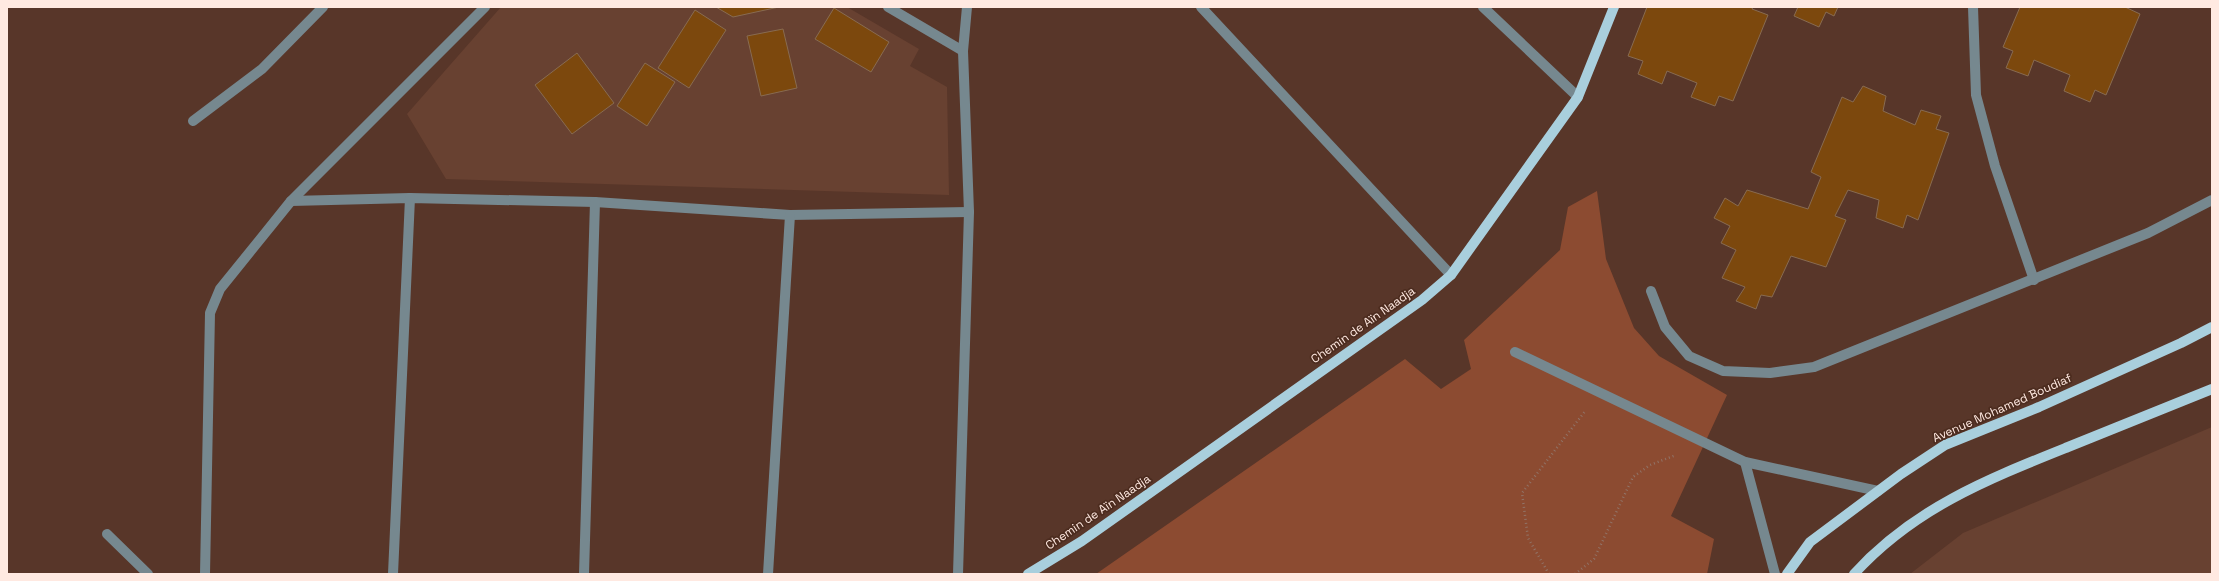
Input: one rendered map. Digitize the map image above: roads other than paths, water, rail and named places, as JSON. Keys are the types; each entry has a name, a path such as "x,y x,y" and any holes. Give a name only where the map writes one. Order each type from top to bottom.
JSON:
{"main road":[{"name":"Chemin de Aïn Naadja","path":"1028,574 1082,541 1422,300 1451,275 1578,97 1614,7"},
{"name":"Avenue Mohamed Boudiaf","path":"1787,574 1810,542 1878,490 1945,445 2039,407 2181,343 2212,327"},
{"path":"1854,574 1872,554 1919,517 1986,480 2212,389"}],"street":[{"path":"193,122 262,69 323,7"},
{"path":"204,574 210,313 220,289 292,202 485,7"},
{"path":"888,7 963,51"},
{"path":"958,574 969,212 963,51 967,7"},
{"path":"1201,7 1451,275"},
{"path":"1483,7 1578,97"},
{"path":"1973,7 1976,95 1995,166 2034,280"},
{"path":"292,202 410,198 595,202 790,215 969,212"},
{"path":"393,574 410,198"},
{"path":"1651,291 1664,327 1689,356 1723,370 1770,373 1814,367 2148,233 2212,200"},
{"path":"584,574 595,202"},
{"path":"768,574 790,215"},
{"path":"1515,352 1745,462 1878,490"},
{"path":"1745,462 1775,574"},
{"path":"107,534 148,574"}]}
